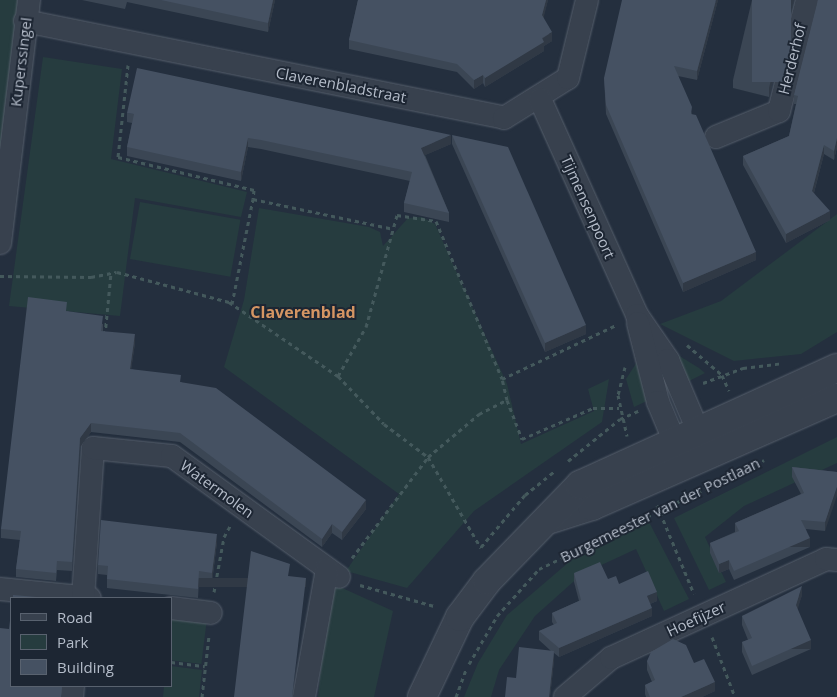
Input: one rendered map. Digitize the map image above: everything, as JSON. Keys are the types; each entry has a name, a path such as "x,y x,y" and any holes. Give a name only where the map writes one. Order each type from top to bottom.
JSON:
{"street":[{"name":"Claverenbladstraat","path":"27,10 131,42 504,118 540,99 568,78 587,0"},
{"name":"Herderhof","path":"716,137 779,111 807,0"},
{"name":"Kuperssingel","path":"0,243 27,10"},
{"name":"Tijmensenpoort","path":"540,99 637,315 668,360 692,448"},
{"name":"Burgemeester van der Postlaan","path":"422,697 471,602 521,544 551,519 592,506 837,368"},
{"name":"Burgemeester van der Postlaan","path":"692,448 837,398"},
{"name":"Watermolen","path":"85,597 93,448 172,456 333,573"},
{"name":"Hoefijzer","path":"565,697 611,658 826,559 837,560"},
{"path":"304,697 333,573"},
{"path":"0,589 76,597"},
{"path":"172,608 211,613"}],"path":[{"path":"131,42 118,157 254,190 232,304"},
{"path":"253,199 394,229"},
{"path":"338,376 366,327 397,215 436,221 502,379 507,400 522,439 593,408 619,408"},
{"path":"104,341 111,273"},
{"path":"0,276 111,273 178,285 232,304 338,376 384,424 428,457 481,548"},
{"path":"502,379 637,315"},
{"path":"722,375 788,363"},
{"path":"434,606 333,573 428,457 479,414 507,400"},
{"name":"Burgemeester van der Postlaan","path":"456,697 467,667 497,616 539,569 773,454"},
{"path":"172,662 205,666"}],"green space":[{"path":"0,0 19,0 0,166"},
{"path":"43,57 122,69 111,159 247,192 241,217 135,198 120,316 9,306"},
{"path":"140,202 240,220 230,277 130,259"},
{"path":"259,208 369,227 380,232 383,246 408,218 422,217 435,224 507,384 521,444 594,411 588,389 609,379 602,422 474,511 407,588 346,571 399,494 224,367 244,300"},
{"path":"837,214 837,332 801,354 734,361 660,324 721,301"},
{"path":"673,352 699,368 705,373 685,383"},
{"path":"637,362 649,400 634,407 626,379"},
{"path":"837,437 837,463 744,506 705,537 726,582 709,590 674,518"},
{"path":"649,522 689,599 664,611 636,549 582,574 535,616 499,670 491,697 464,697 478,663 507,615 576,556"},
{"path":"329,582 393,611 374,697 318,697"},
{"path":"172,616 207,620 201,664 172,660"},
{"path":"172,666 202,670 199,697 163,697 164,687 172,687"}],"building":[{"path":"161,0 273,0 268,23"},
{"path":"358,0 546,0 542,15 552,32 542,38 544,42 485,78 483,75 474,80 457,64 349,40"},
{"path":"622,0 716,0 697,71 674,66 692,107 691,114 696,115 756,252 683,283 606,105 604,78"},
{"path":"752,0 791,0 791,82 752,82"},
{"path":"818,0 837,0 837,138 834,151 824,145 812,191 830,211 786,234 743,156 789,136 798,96 794,95"},
{"path":"137,68 451,135 421,148 449,213 404,203 412,172 261,140 248,138 241,172 127,147 134,114 127,113"},
{"path":"452,135 508,147 586,325 545,343"},
{"path":"28,297 67,302 66,311 103,316 101,331 135,334 130,369 181,375 180,382 216,388 366,500 342,532 332,524 322,539 180,433 91,423 80,438 72,562 57,561 56,573 16,569 21,531 1,529"},
{"path":"792,467 837,472 837,487 825,522 801,520 810,538 734,571 729,560 719,564 710,543 739,531 735,523 804,493"},
{"path":"101,520 217,534 212,573 199,571 198,589 107,579 108,566 98,565"},
{"path":"251,551 290,564 288,576 306,578 292,697 234,697"},
{"path":"600,562 608,579 616,576 619,584 648,571 657,592 647,596 652,608 559,648 539,631 557,623 552,613 581,600 574,573"},
{"path":"802,586 796,605 811,640 752,666 742,642 752,638 742,616"},
{"path":"13,595 36,597 13,597"},
{"path":"10,620 10,687 62,687 61,697 0,697 0,628 9,629"},
{"path":"673,639 686,645 694,663 704,659 715,682 681,697 650,697 645,685 655,680 647,661 651,652"},
{"path":"519,647 554,651 549,697 505,697 507,677 516,678"}],"district":[{"name":"Claverenblad","path":"303,312"}]}
